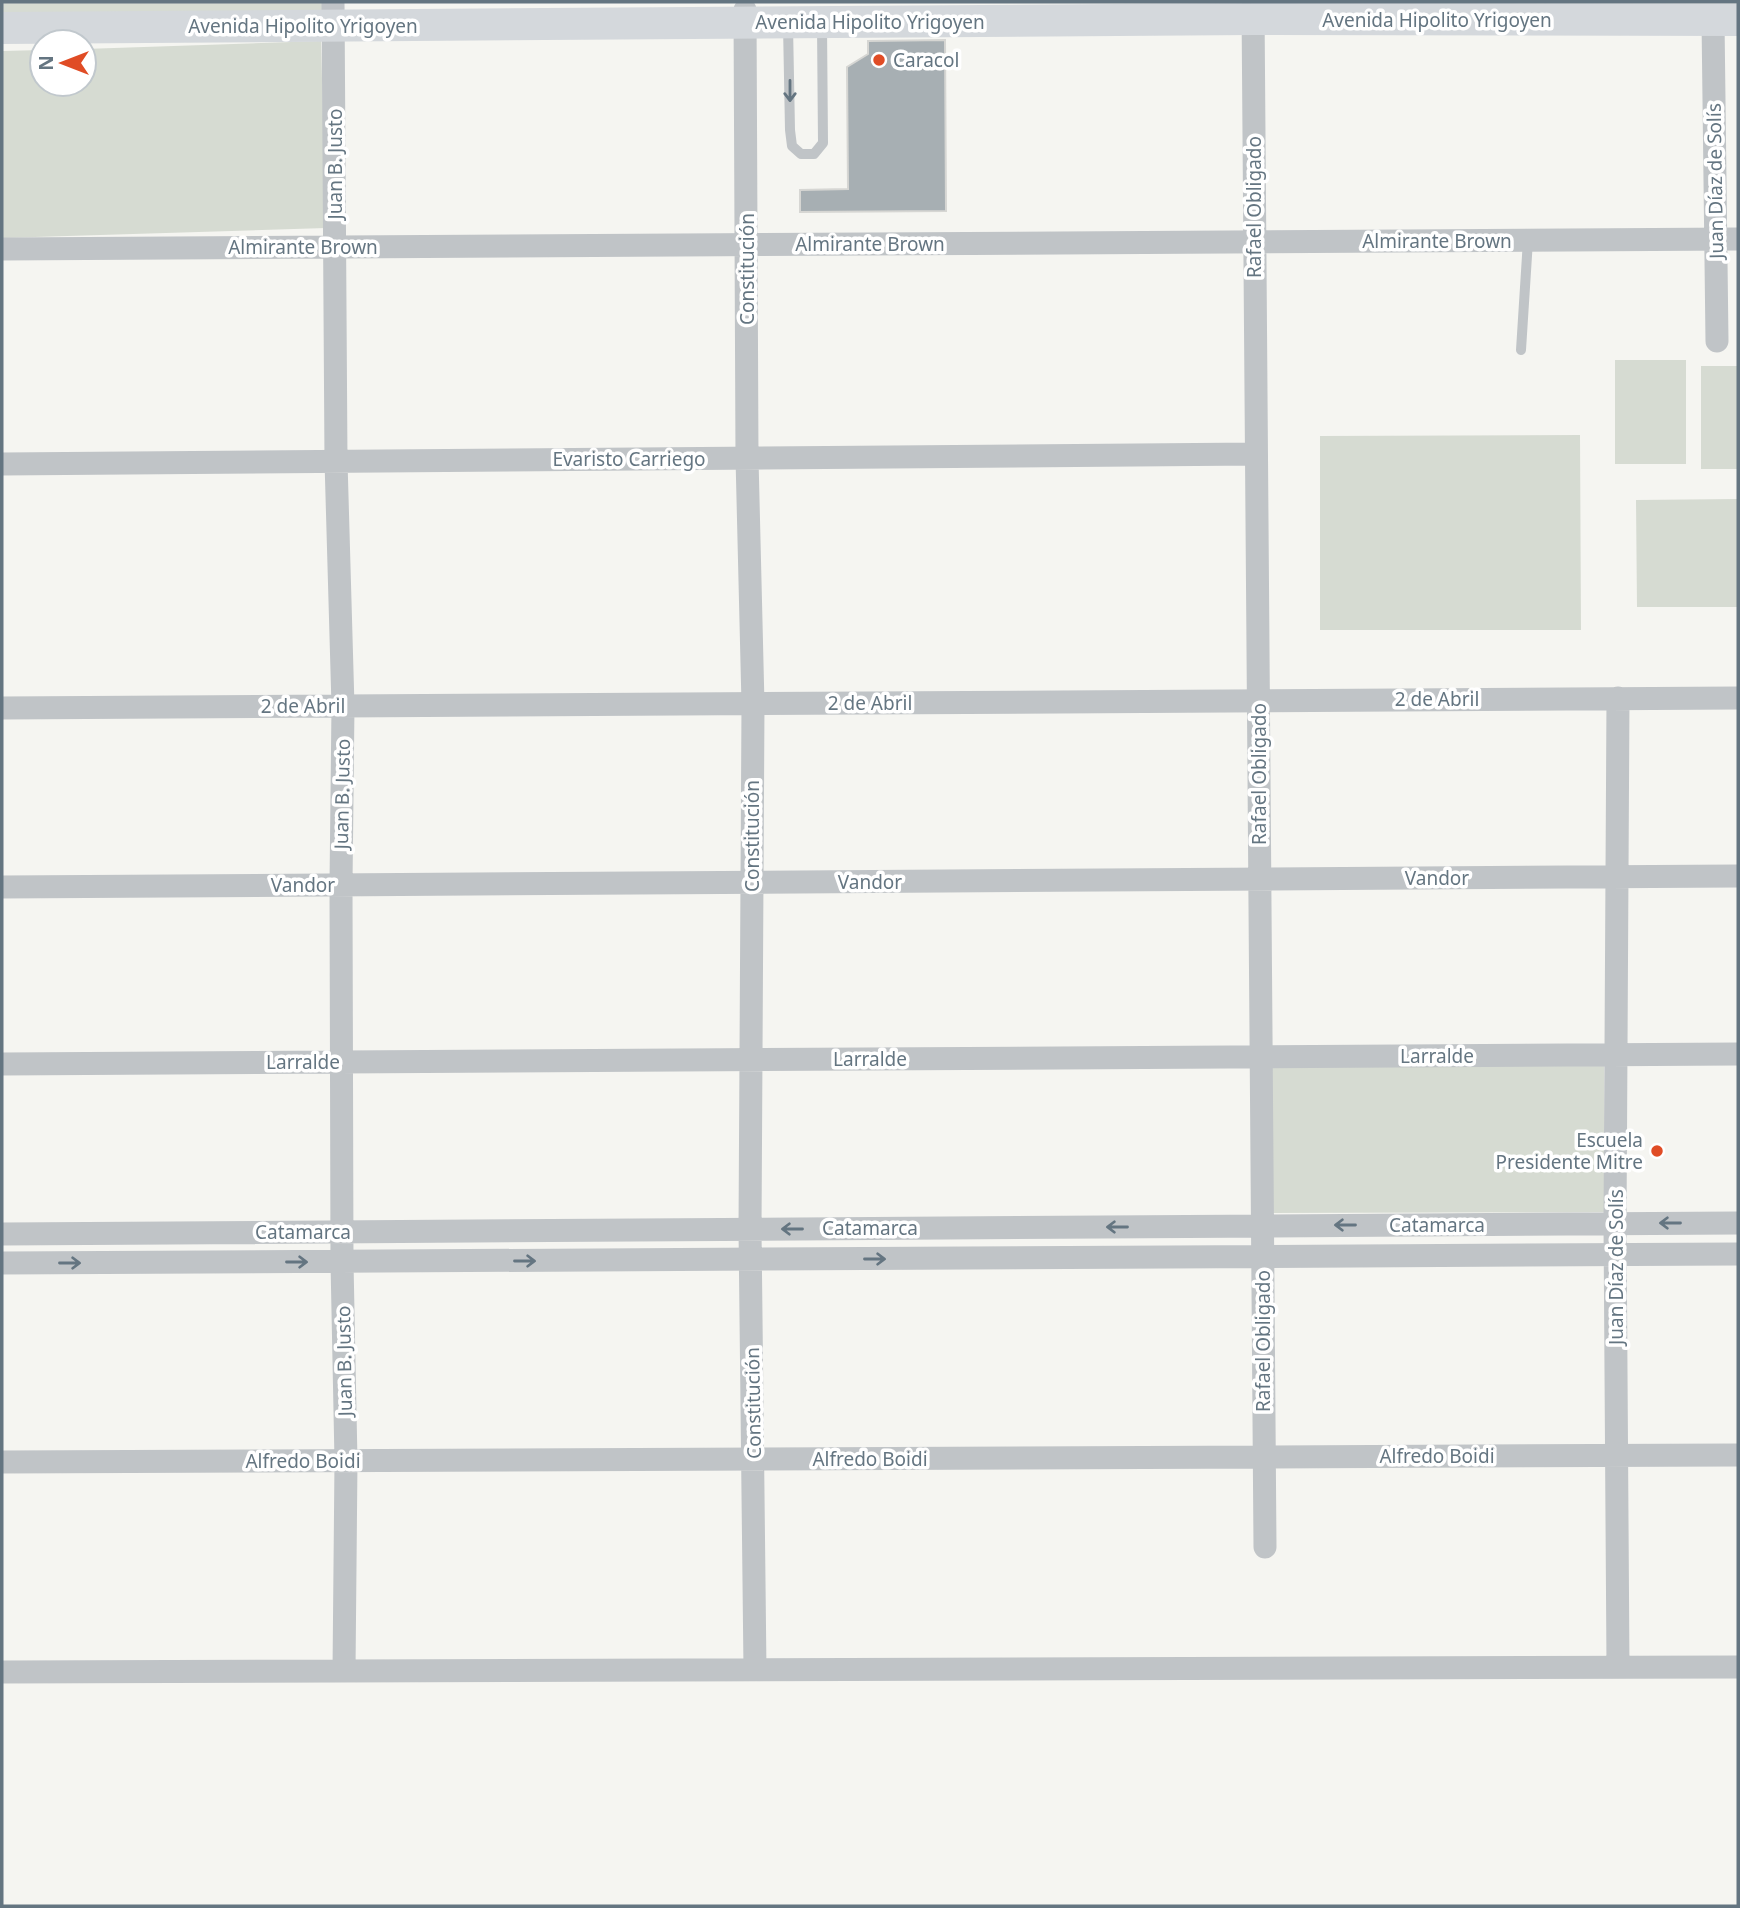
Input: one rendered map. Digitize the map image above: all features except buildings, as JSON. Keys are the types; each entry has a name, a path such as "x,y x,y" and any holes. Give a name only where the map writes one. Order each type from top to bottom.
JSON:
{"main road":[{"name":"Avenida Hipolito Yrigoyen","path":"745,11 788,23 1253,10"},
{"name":"Avenida Hipolito Yrigoyen","path":"2,13 1253,10 1730,15"},
{"name":"Avenida Hipolito Yrigoyen","path":"2,28 334,13"}],"street":[{"name":"Rafael Obligado","path":"1253,10 1265,1547"},
{"name":"Constitución","path":"745,11 747,458 753,704 750,1229 755,1670"},
{"name":"Juan B. Justo","path":"334,13 336,461 343,706 342,1262 346,1461 344,1671"},
{"name":"Juan Díaz de Solís","path":"1717,341 1727,239 1730,15"},
{"name":"Almirante Brown","path":"2,249 1727,239"},
{"name":"Evaristo Carriego","path":"2,464 1255,454"},
{"name":"Juan Díaz de Solís","path":"1618,698 1615,1223 1618,1667"},
{"name":"2 de Abril","path":"2,708 1738,698"},
{"name":"Vandor","path":"2,887 1738,876"},
{"name":"Larralde","path":"2,1064 1738,1054"},
{"name":"Catamarca","path":"2,1234 1738,1223"},
{"name":"Catamarca","path":"2,1264 1738,1254"},
{"name":"Alfredo Boidi","path":"2,1462 1738,1455"},
{"path":"2,1672 1738,1667"}],"lane":[{"path":"788,23 792,146 802,154 814,154 822,142 822,22"},
{"path":"1521,350 1528,240"}],"shaded area":[{"path":"2,2 333,2 334,12 2,13"},
{"path":"321,41 326,228 2,238 2,51 28,50 28,98 98,98 98,49"},
{"path":"1615,360 1686,360 1686,464 1615,464"},
{"path":"1701,366 1738,366 1738,469 1701,469"},
{"path":"1580,435 1581,630 1320,630 1320,436"},
{"path":"1738,499 1738,607 1637,607 1636,500"},
{"path":"1604,1064 1604,1212 1265,1213 1264,1065"}],"place":[{"name":"Caracol","path":"879,60"},
{"name":"Escuela Presidente Mitre","path":"1657,1151"}]}
